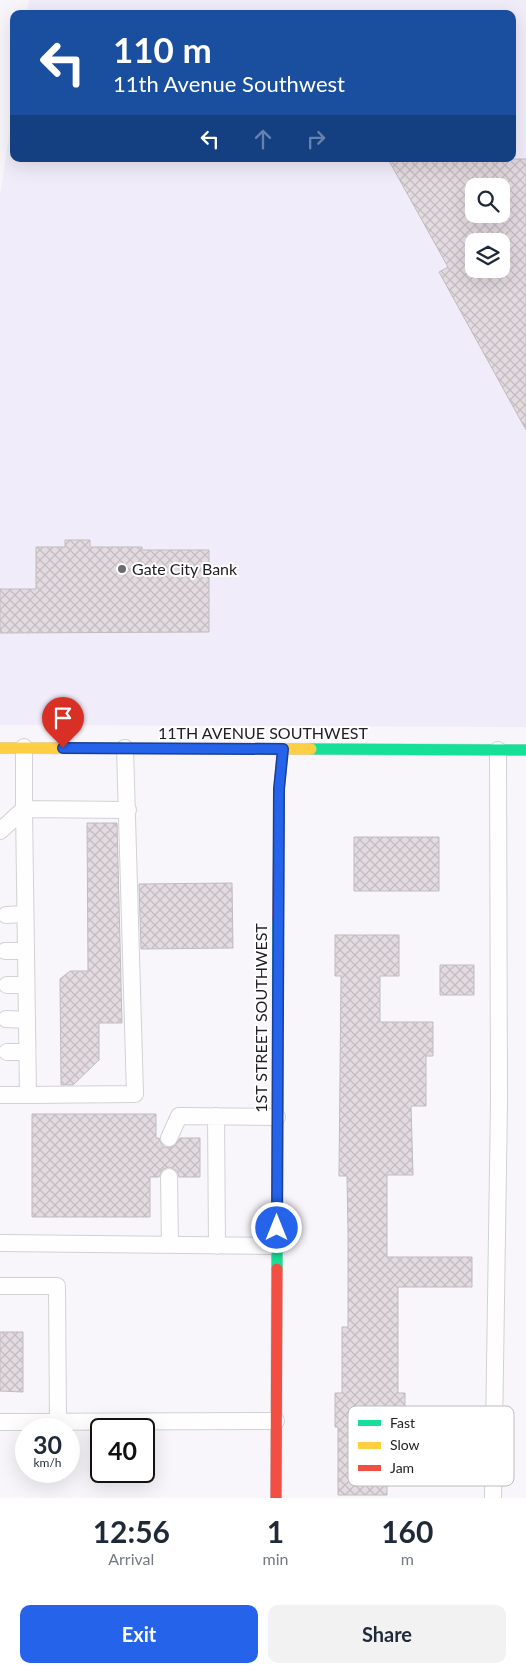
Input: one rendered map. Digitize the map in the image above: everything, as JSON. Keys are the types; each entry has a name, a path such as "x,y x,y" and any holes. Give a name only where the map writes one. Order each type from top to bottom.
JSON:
{"street":[{"name":"11TH AVENUE SOUTHWEST","path":"0,748 526,750"},
{"name":"1ST STREET SOUTHWEST","path":"276,1498 279,789 283,749"}],"lane":[{"path":"24,747 28,1095"},
{"path":"0,1095 135,1094 125,748"},
{"path":"494,1406 499,1102 498,750"},
{"path":"0,831 24,809 128,810"},
{"path":"6,915 26,914"},
{"path":"5,951 26,951"},
{"path":"7,985 26,985"},
{"path":"6,1019 27,1020"},
{"path":"7,1052 27,1052"},
{"path":"169,1138 180,1116 277,1116"},
{"path":"216,1116 217,1246"},
{"path":"169,1177 170,1245"},
{"path":"0,1243 277,1246"},
{"path":"0,1286 57,1286 58,1418"},
{"path":"80,1422 276,1421"},
{"path":"0,1422 15,1422"}],"shaded area":[{"path":"29,0 526,0 526,727 0,725 0,196 10,129 10,162 516,162 516,10 28,10"}],"building":[{"path":"516,159 526,159 526,430 439,272 448,267 390,162 516,162"},
{"name":"Gate City Bank","path":"65,540 90,540 90,547 142,547 142,550 209,550 209,632 0,633 0,589 36,589 36,547 65,547"},
{"path":"87,823 117,823 122,1023 99,1023 99,1060 73,1085 61,1085 60,979 70,971 88,971"},
{"path":"354,837 439,837 439,891 354,891"},
{"path":"232,883 233,948 141,949 139,884"},
{"path":"335,935 399,935 399,976 380,976 380,1022 433,1022 433,1056 426,1056 426,1106 411,1106 413,1175 387,1175 387,1257 472,1257 472,1287 398,1287 398,1393 405,1393 405,1406 348,1406 348,1486 387,1486 387,1495 338,1495 338,1427 335,1427 335,1393 342,1393 342,1327 348,1327 348,1232 347,1176 339,1176 341,976 335,976"},
{"path":"440,965 474,965 474,995 440,995"},
{"path":"32,1114 156,1114 156,1138 159,1138 164,1147 174,1146 180,1138 200,1138 200,1177 179,1177 177,1171 169,1167 163,1169 159,1177 150,1177 150,1217 32,1217"},
{"path":"0,1332 23,1332 23,1392 0,1391"}],"traffic: fast":[{"path":"311,749 526,750"},
{"path":"277,1269 278,920"}],"traffic: slow":[{"path":"0,748 311,749"}],"traffic: jam":[{"path":"278,920 279,789 283,749"},
{"path":"276,1498 277,1269"}],"place":[{"name":"Gate City Bank","path":"122,569"}],"route":[{"path":"63,748 283,749 279,789 277,1228"}]}
